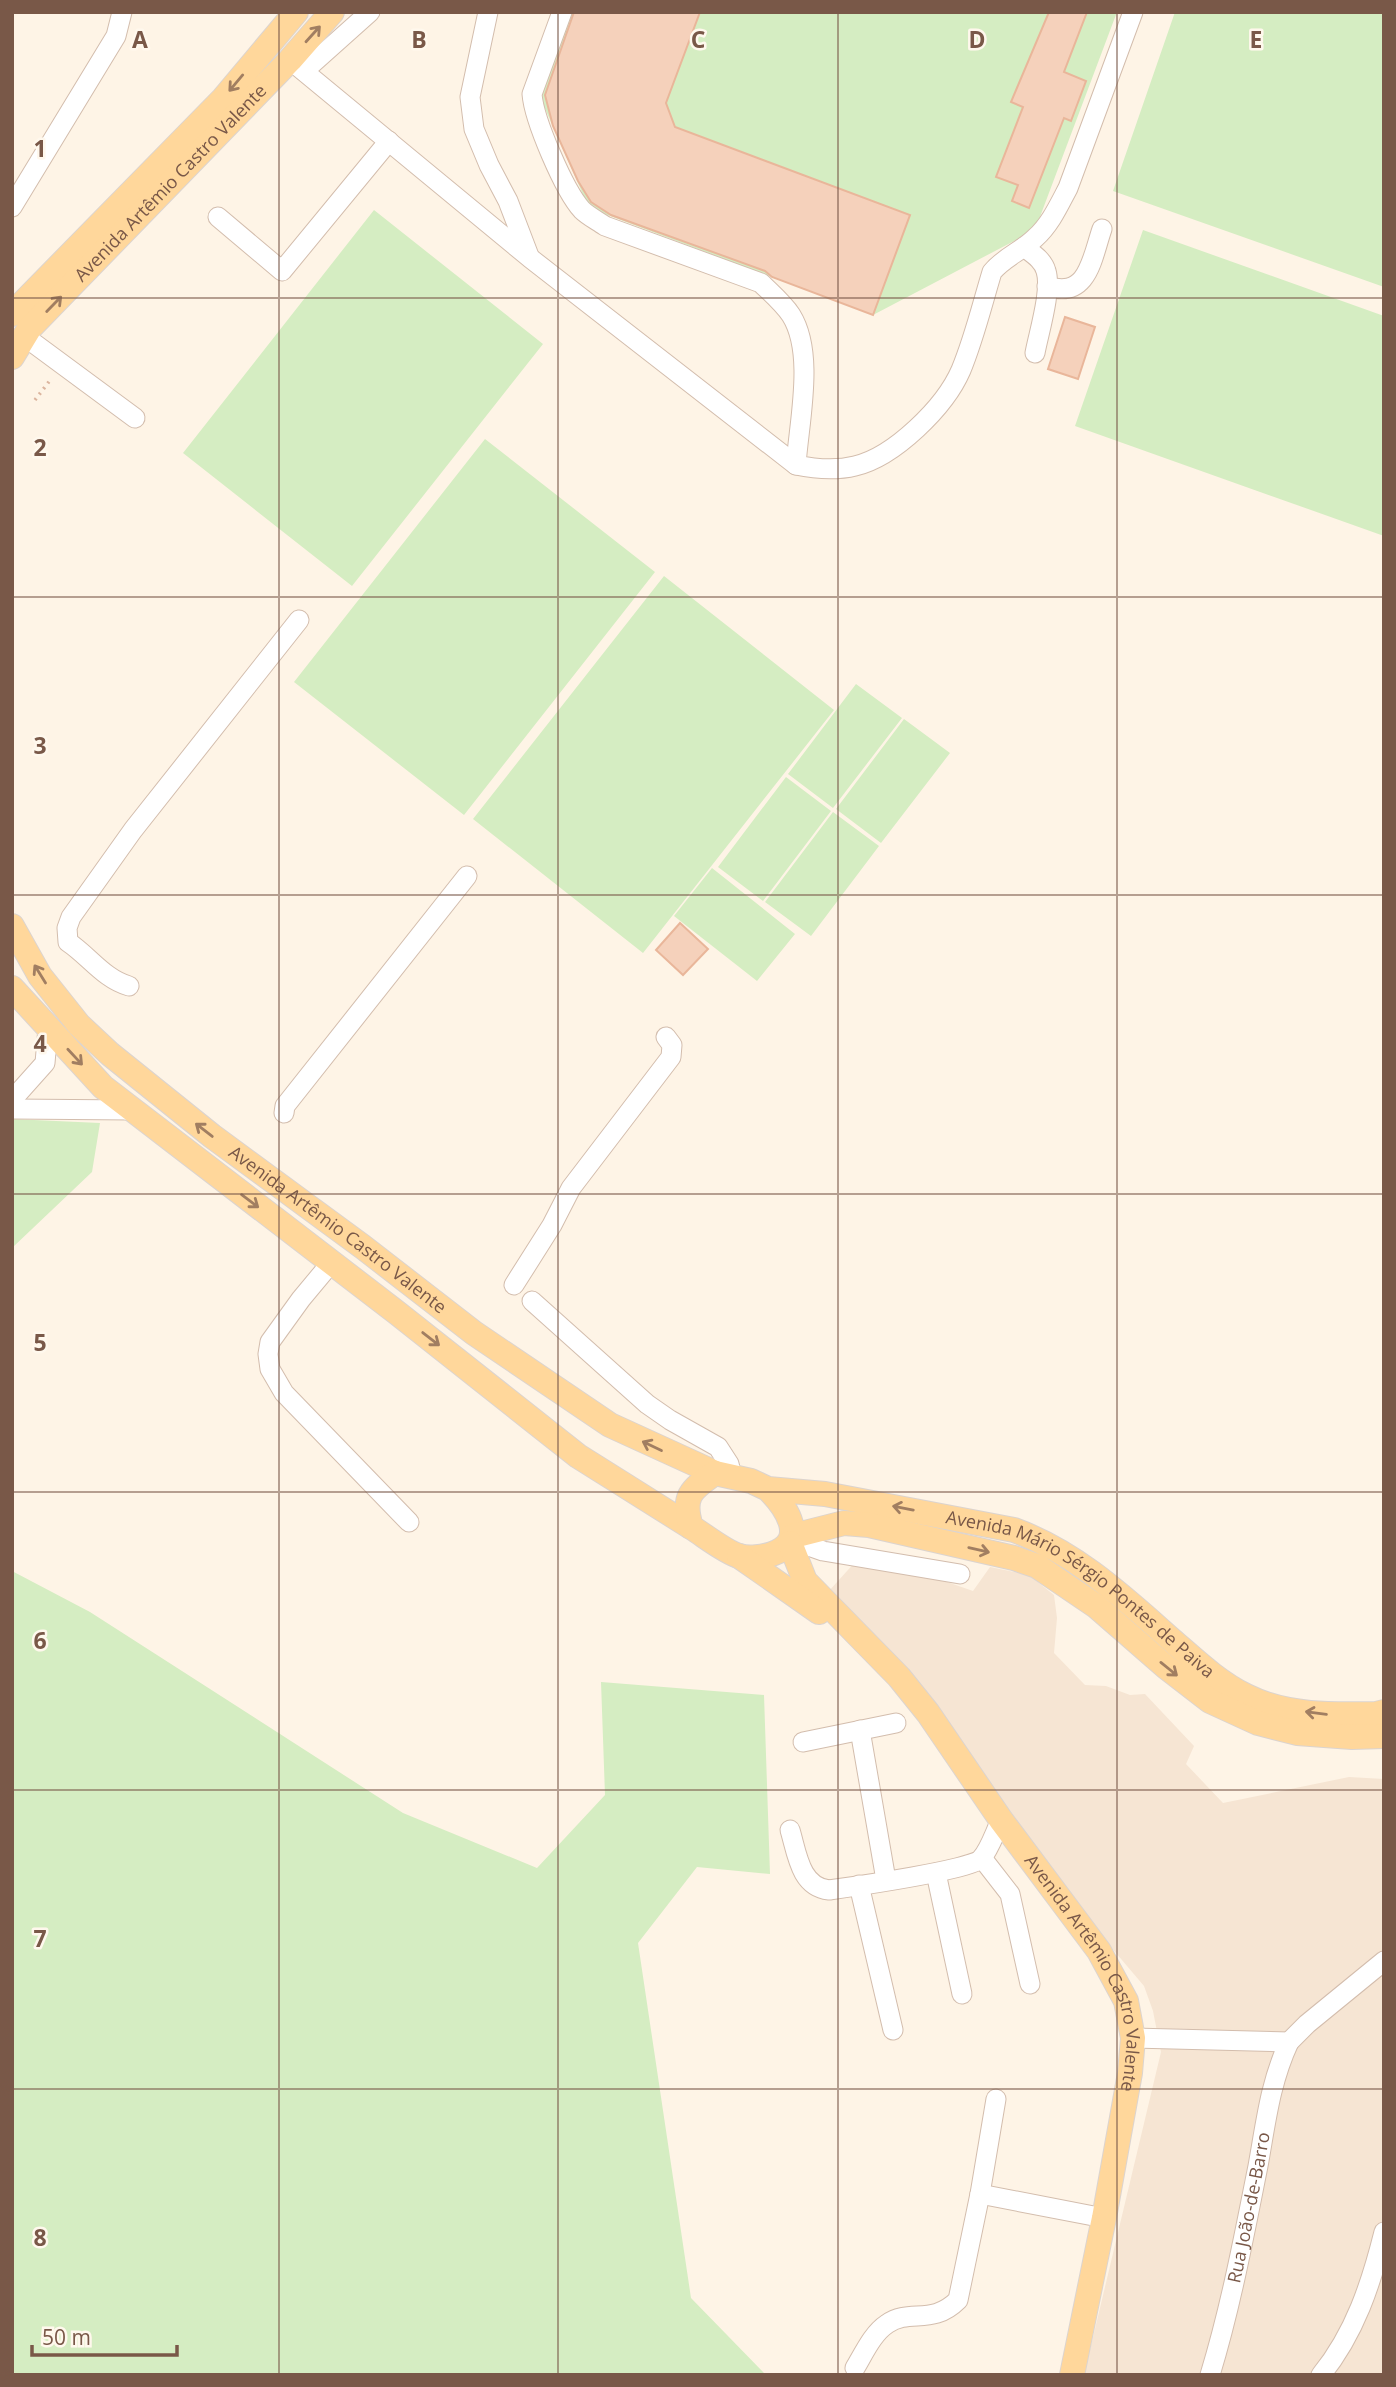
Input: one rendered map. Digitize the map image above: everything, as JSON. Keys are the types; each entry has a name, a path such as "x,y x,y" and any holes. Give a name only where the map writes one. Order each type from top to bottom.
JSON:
{"main road":[{"name":"Avenida Artêmio Castro Valente","path":"12,314 223,99 296,12"},
{"name":"Avenida Artêmio Castro Valente","path":"18,346 297,65 332,12"},
{"name":"Avenida Artêmio Castro Valente","path":"12,926 40,976 79,1026 147,1085 212,1136 297,1197 474,1333 610,1425 724,1474"},
{"path":"12,988 103,1087 600,1471 691,1527 739,1556 769,1555 783,1549 792,1540 790,1524 779,1499 768,1489 724,1474 696,1485 690,1494 687,1511 691,1527"},
{"name":"Avenida Mário Sérgio Pontes de Paiva","path":"768,1489 851,1498 987,1524 1037,1538 1074,1558 1107,1583 1216,1679 1248,1697 1321,1715 1384,1712"},
{"name":"Avenida Mário Sérgio Pontes de Paiva","path":"792,1540 844,1523 869,1525 1014,1558 1051,1574 1096,1606 1210,1701 1258,1723 1297,1733 1352,1737 1384,1736"},
{"name":"Avenida Artêmio Castro Valente","path":"792,1540 805,1581 899,1677 928,1713 1001,1821 1099,1951 1126,2001 1133,2038 1130,2073 1072,2375"},
{"name":"Avenida Artêmio Castro Valente","path":"739,1556 825,1616 853,1631"}],"street":[{"path":"12,207 116,36 122,12"},
{"path":"370,12 297,65 530,258 796,464 828,469 856,466 888,450 917,429 944,401 961,371 992,272 1037,237 1068,188 1133,12"},
{"path":"488,12 470,97 474,129 508,201 530,258"},
{"path":"562,12 532,94 533,108 565,184 583,211 605,226 761,283 790,314 800,336 804,365 796,464"},
{"path":"218,217 282,271 389,141"},
{"path":"1047,286 1060,290 1077,285 1088,269 1102,229"},
{"path":"1024,247 1042,262 1047,273 1035,353"},
{"path":"18,346 63,364 135,418"},
{"path":"129,986 119,983 100,970 84,953 68,942 67,928 71,917 133,830 299,620"},
{"path":"284,1113 285,1106 467,876"},
{"path":"12,1100 45,1063 48,1028"},
{"path":"514,1285 571,1188 671,1057 672,1045 666,1037"},
{"path":"12,1109 132,1110"},
{"path":"331,1262 270,1342 270,1369 284,1392 409,1522"},
{"path":"532,1301 647,1404 718,1447 729,1464 724,1474"},
{"path":"792,1540 823,1551 960,1574"},
{"path":"803,1742 897,1723"},
{"path":"860,1730 886,1880"},
{"path":"790,1830 809,1883 818,1889 829,1889 973,1865 982,1858 1001,1821"},
{"path":"982,1858 1010,1894 1030,1984"},
{"path":"936,1873 962,1994"},
{"path":"859,1885 893,2030"},
{"path":"1133,2038 1289,2042 1384,1961"},
{"name":"Rua João-de-Barro","path":"1210,2375 1237,2272 1271,2090 1289,2042"},
{"path":"855,2368 877,2333 886,2324 896,2319 933,2316 948,2309 958,2300 981,2194 996,2099"},
{"path":"981,2194 1104,2218"},
{"path":"1321,2375 1349,2333 1358,2314 1384,2232"}],"path":[{"path":"35,400 63,364"}],"shaded area":[{"path":"857,1560 904,1567 973,1591 990,1567 1029,1575 1054,1595 1057,1618 1054,1653 1085,1685 1106,1686 1130,1695 1145,1694 1194,1746 1186,1764 1223,1803 1349,1777 1384,1779 1384,2375 1084,2375 1161,2052 1153,2011 1144,1986 1048,1873 828,1592"}],"green space":[{"path":"569,12 1117,12 1035,230 873,315 589,208 539,95"},
{"path":"1175,12 1384,12 1384,287 1113,191"},
{"path":"374,210 543,344 352,586 183,453"},
{"path":"1143,230 1384,316 1384,536 1075,426"},
{"path":"485,439 655,572 464,815 294,682"},
{"path":"664,576 834,710 643,953 473,819"},
{"path":"856,684 902,718 833,808 788,774"},
{"path":"904,719 950,753 881,843 836,809"},
{"path":"786,777 831,811 763,901 718,867"},
{"path":"833,812 879,846 811,936 765,902"},
{"path":"712,868 795,934 757,981 674,916"},
{"path":"12,1119 100,1123 92,1172 12,1248"},
{"path":"12,1571 90,1612 403,1813 537,1868 605,1795 601,1682 764,1695 770,1874 697,1867 638,1943 691,2298 766,2375 12,2375"}],"building":[{"path":"574,12 700,12 666,103 675,127 910,215 873,315 772,277 765,271 611,215 591,202 578,181 553,126 545,95"},
{"path":"1049,12 1087,12 1064,72 1086,81 1071,121 1064,118 1029,208 1012,201 1018,185 996,177 1023,107 1011,102"},
{"path":"1065,317 1095,327 1078,379 1048,369"},
{"path":"680,923 708,949 683,975 656,950"}]}
